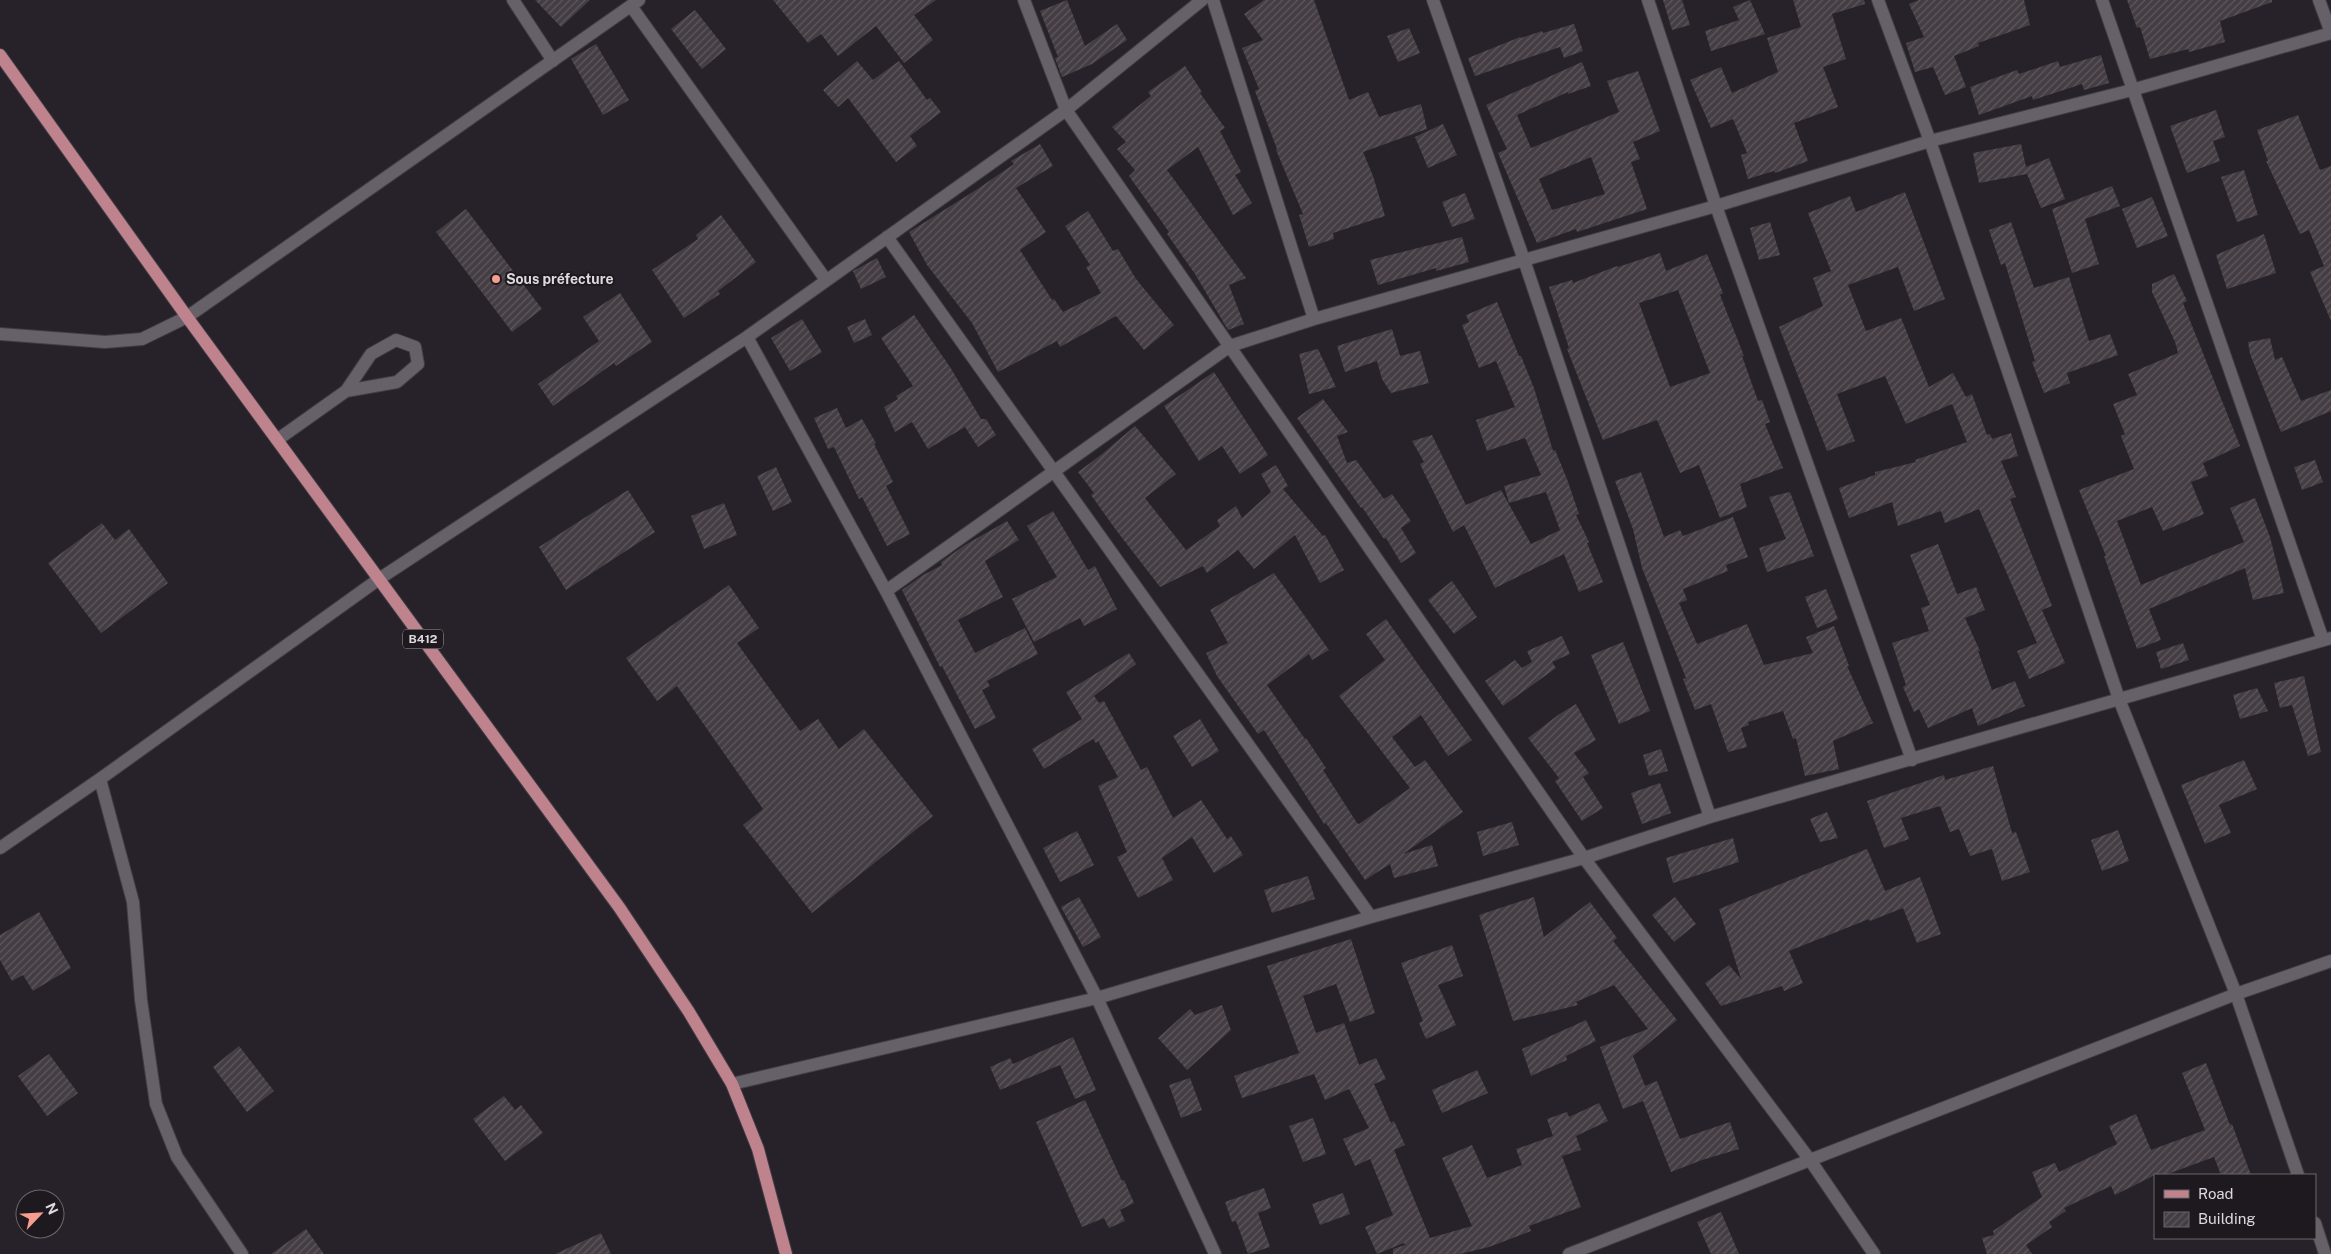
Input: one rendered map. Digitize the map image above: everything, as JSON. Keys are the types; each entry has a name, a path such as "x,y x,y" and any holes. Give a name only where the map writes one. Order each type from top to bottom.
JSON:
{"main road":[{"name":"B412","path":"0,55 187,317 619,907 688,1012 732,1084 758,1149 786,1254"}],"street":[{"path":"513,0 553,61"},
{"path":"1024,0 1066,110 1584,858 1810,1160 1874,1254"},
{"path":"0,848 100,779 379,579 747,337 1066,110 1202,0"},
{"path":"1213,0 1314,319"},
{"path":"1433,0 1524,260 1710,817"},
{"path":"1648,0 1716,206 1912,760"},
{"path":"1878,0 1930,141 2119,700 2236,994 2298,1174"},
{"path":"732,1084 1097,998 1371,917 1584,858 1710,817 2327,639 2132,90 2102,0"},
{"path":"886,592 1230,346 1314,319 1716,206 1930,141 2132,90 2331,33 2319,0"},
{"path":"0,334 105,342 133,340 142,339 187,317 635,3 826,280"},
{"path":"887,237 1371,917"},
{"path":"747,337 886,592 1097,998 1215,1254"},
{"path":"277,440 346,392 371,354 396,340 416,347 418,364 397,382 346,392"},
{"path":"100,779 133,902 141,1000 156,1104 177,1157 242,1254"},
{"path":"1569,1254 2236,994 2331,961"},
{"path":"2316,1226 2326,1254"}],"building":[{"path":"535,0 590,0 561,27"},
{"path":"773,0 936,0 914,15 933,40 904,63 876,26 838,56 821,34 808,43"},
{"path":"1067,0 1085,46 1117,24 1127,40 1092,64 1062,77 1055,58 1058,57 1040,11"},
{"path":"1264,0 1314,0 1349,100 1368,92 1379,117 1421,104 1427,129 1363,152 1373,176 1385,216 1333,233 1334,239 1309,247 1299,215 1303,214 1276,150 1255,91 1259,89 1242,48 1263,40 1244,14"},
{"path":"1663,0 1682,0 1690,25 1672,30"},
{"path":"1750,0 1765,34 1711,51 1705,31 1739,20 1733,7"},
{"path":"1793,0 1864,0 1865,4 1832,14 1846,59 1823,67 1838,107 1794,123 1808,161 1775,173 1774,171 1748,179 1741,155 1747,153 1733,119 1711,128 1690,80 1721,67 1732,93 1778,72 1767,38 1801,27"},
{"path":"1919,0 2024,0 2030,25 1978,43 1979,46 1954,56 1966,87 1945,95 1933,67 1915,72 1906,43 1924,37 1909,4"},
{"path":"2127,0 2272,0 2272,2 2220,21 2225,42 2189,52 2188,49 2150,59 2140,27 2137,28"},
{"path":"695,10 726,49 702,69 671,29"},
{"path":"1574,24 1583,51 1564,58 1560,47 1475,76 1468,58 1520,37"},
{"path":"1409,28 1420,53 1398,62 1387,36"},
{"path":"596,44 629,100 603,115 571,59"},
{"path":"2101,55 2109,83 2084,90 2082,84 2033,100 2032,96 1979,115 1970,87 2017,70 2019,74 2058,61 2060,67"},
{"path":"857,61 873,80 899,61 927,100 930,98 941,112 910,136 917,146 896,162 848,98 838,107 823,90"},
{"path":"1582,62 1591,86 1568,94 1568,92 1517,115 1531,148 1619,112 1607,81 1638,71 1660,131 1633,142 1640,159 1631,162 1647,209 1577,232 1576,229 1537,243 1498,153 1507,149 1486,105","holes":["1591,157 1605,194 1552,210 1539,179"]},
{"path":"1185,66 1202,92 1200,93 1225,128 1220,131 1241,172 1235,175 1252,203 1233,215 1198,147 1167,170 1246,278 1229,285 1244,324 1228,330 1195,274 1167,234 1169,232 1129,176 1135,170 1117,149 1126,142 1112,127 1151,96 1148,92"},
{"path":"2216,110 2225,137 2213,141 2220,161 2187,173 2170,126"},
{"path":"2298,115 2320,170 2331,166 2331,321 2310,272 2324,266 2309,230 2300,234 2266,161 2268,161 2257,130"},
{"path":"1443,124 1457,155 1428,168 1415,137"},
{"path":"1040,144 1053,166 1016,188 1046,232 1020,250 1052,300 1054,299 1063,312 1101,293 1086,267 1090,265 1065,226 1088,211 1113,251 1118,249 1136,279 1174,325 1144,350 1116,316 1060,347 1057,341 998,372 972,323 927,265 909,232 976,190 1014,164 1011,161"},
{"path":"2021,144 2026,167 2049,158 2065,199 2041,208 2027,174 1979,183 1973,153"},
{"path":"2244,170 2258,215 2237,222 2221,177"},
{"path":"2112,186 2120,206 2085,219 2099,264 2072,273 2052,209"},
{"path":"1905,192 1945,299 1914,311 1898,267 1848,285 1866,331 1901,318 1929,387 1953,373 1966,397 1972,394 1987,435 1990,434 1992,439 2011,433 2018,456 2001,461 2016,497 2010,499 2052,606 2042,610 2065,663 2029,679 2017,651 2037,643 1979,509 1945,523 1941,511 1898,526 1892,502 1849,518 1839,488 1875,475 1875,472 1916,462 1915,460 1967,442 1952,404 1906,424 1885,376 1837,394 1855,441 1827,451 1779,327 1823,306 1813,278 1831,271 1808,213 1850,196 1856,212"},
{"path":"1465,193 1475,219 1452,227 1442,202"},
{"path":"2152,197 2168,236 2137,248 2122,209"},
{"path":"466,209 542,309 512,332 436,232"},
{"path":"721,215 756,262 718,291 720,294 684,318 652,270 698,239 696,235"},
{"path":"1770,222 1780,255 1759,260 1750,228"},
{"path":"2011,222 2034,288 2069,277 2089,341 2110,334 2118,355 2067,373 2070,383 2044,393 2032,362 2035,361 2005,263 2001,265 1989,230"},
{"path":"2264,234 2276,273 2227,289 2216,255"},
{"path":"1462,237 1469,262 1436,271 1436,268 1378,285 1370,260"},
{"path":"1660,253 1666,271 1707,254 1723,293 1720,295 1744,356 1742,356 1758,401 1762,400 1770,422 1765,424 1783,468 1740,484 1747,507 1720,518 1699,465 1680,473 1657,420 1603,440 1567,349 1569,348 1549,287 1572,280 1573,283","holes":["1678,290 1710,373 1670,387 1639,303"]},
{"path":"877,258 886,277 861,289 853,271"},
{"path":"2174,274 2187,301 2183,303 2240,446 2203,463 2208,476 2191,482 2204,514 2163,531 2152,507 2117,521 2141,585 2244,542 2230,508 2255,498 2270,537 2284,593 2253,600 2245,568 2149,609 2161,640 2137,649 2104,556 2106,556 2079,490 2134,469 2121,436 2125,434 2113,404 2137,395 2128,374 2178,353 2175,342 2152,292 2152,284"},
{"path":"620,293 652,342 616,366 614,363 553,406 538,384 599,341 583,317"},
{"path":"1497,302 1534,388 1553,451 1555,450 1567,479 1579,514 1576,515 1589,542 1587,543 1603,582 1579,592 1564,554 1495,588 1464,525 1453,532 1420,464 1424,462 1412,441 1432,435 1466,505 1501,490 1531,544 1560,530 1546,492 1509,503 1504,486 1541,475 1525,438 1487,451 1476,420 1515,407 1496,361 1479,368 1462,325 1469,322 1466,315"},
{"path":"914,315 950,367 981,419 986,419 996,435 978,447 965,427 928,449 912,422 895,432 884,407 898,399 896,396 913,386 881,338"},
{"path":"802,319 822,352 790,371 771,338"},
{"path":"865,319 872,335 854,343 847,327"},
{"path":"1392,329 1400,356 1420,351 1429,383 1391,393 1382,379 1377,361 1345,372 1337,346"},
{"path":"2270,338 2275,360 2282,357 2301,401 2331,390 2331,411 2281,432 2250,354 2248,342"},
{"path":"1318,349 1336,387 1309,394 1299,354"},
{"path":"1214,372 1268,455 1240,474 1222,446 1199,461 1164,406"},
{"path":"1323,399 1348,432 1337,436 1347,463 1356,460 1384,499 1392,494 1411,521 1401,528 1416,553 1401,563 1386,538 1384,539 1361,508 1297,418"},
{"path":"837,408 846,428 862,419 876,443 874,444 893,482 886,486 910,534 887,546 862,497 859,499 834,447 828,449 814,418"},
{"path":"1135,426 1176,474 1145,498 1186,550 1220,526 1217,520 1236,506 1242,518 1271,492 1261,474 1276,465 1288,486 1283,489 1323,536 1325,535 1344,570 1320,583 1295,535 1254,569 1238,550 1207,573 1203,566 1160,587 1091,495 1094,493 1078,472"},
{"path":"2315,460 2323,482 2302,490 2294,467"},
{"path":"776,467 792,502 773,511 757,476"},
{"path":"1641,472 1664,537 1680,530 1683,536 1733,517 1748,557 1726,565 1728,571 1683,589 1687,600 1679,603 1697,644 1747,624 1764,665 1813,653 1806,637 1834,626 1849,666 1847,666 1873,723 1833,741 1839,769 1805,776 1796,738 1793,739 1783,711 1748,722 1749,725 1741,728 1747,747 1728,752 1711,704 1695,710 1683,679 1686,678 1642,568 1633,529 1615,481"},
{"path":"628,490 655,532 566,590 539,547"},
{"path":"1790,492 1814,556 1767,572 1759,548 1786,539 1769,497"},
{"path":"724,503 737,535 704,549 691,516"},
{"path":"1053,511 1088,570 1095,566 1117,609 1084,626 1080,618 1034,642 1012,599 1057,577 1027,526"},
{"path":"1007,521 1019,540 985,561 1003,597 958,620 975,653 1025,628 1038,654 987,681 990,686 982,690 996,718 975,729 942,666 940,667 902,590 923,575 942,565 941,562 965,545"},
{"path":"102,523 115,540 129,529 168,583 101,633 48,563"},
{"path":"1938,544 1957,594 1976,587 1985,610 1965,618 1980,651 1978,651 1992,690 2015,681 2025,706 1978,726 1972,708 1928,728 1919,709 1914,712 1903,687 1906,685 1892,643 1929,631 1921,608 1930,605 1910,555"},
{"path":"1274,573 1329,650 1312,660 1309,654 1267,685 1326,768 1323,770 1357,823 1359,824 1410,788 1339,696 1385,660 1366,634 1386,619 1472,740 1448,756 1421,715 1392,737 1415,767 1425,760 1463,812 1403,854 1432,845 1438,866 1394,878 1390,864 1365,880 1326,823 1324,824 1264,730 1258,734 1217,676 1206,653 1228,643 1210,610"},
{"path":"1452,581 1477,617 1454,634 1428,600"},
{"path":"729,585 759,628 737,643 800,731 818,719 839,749 864,729 933,816 812,913 743,825 763,809 677,686 657,701 626,658"},
{"path":"1826,589 1838,619 1817,628 1805,597"},
{"path":"1562,636 1570,654 1552,662 1556,668 1503,706 1485,681 1515,660 1522,668 1532,662 1527,651"},
{"path":"1623,642 1650,711 1619,724 1591,655"},
{"path":"2183,643 2189,660 2161,669 2156,652"},
{"path":"1129,653 1136,664 1094,696 1099,703 1104,701 1141,770 1147,767 1173,818 1201,800 1227,839 1231,836 1243,855 1214,873 1192,837 1162,858 1173,880 1138,898 1117,857 1127,852 1098,786 1118,777 1098,741 1096,743 1093,739 1044,769 1032,749 1082,719 1066,692"},
{"path":"2304,676 2321,752 2308,756 2292,705 2280,708 2274,683"},
{"path":"2257,688 2268,711 2240,719 2233,695"},
{"path":"1576,704 1596,740 1574,753 1589,773 1583,777 1603,808 1582,821 1555,781 1559,778 1528,738"},
{"path":"1200,719 1219,751 1192,767 1173,736"},
{"path":"1661,749 1668,771 1649,776 1643,755"},
{"path":"2244,760 2257,789 2219,805 2231,833 2205,844 2181,785"},
{"path":"1993,766 2012,833 2016,832 2030,872 2002,881 1992,849 1970,856 1959,829 1950,832 1940,806 1901,818 1909,839 1884,848 1867,801 1944,775 1945,780"},
{"path":"1660,783 1671,813 1642,824 1631,793"},
{"path":"1827,812 1838,838 1820,842 1810,819"},
{"path":"1512,822 1519,845 1483,856 1477,832"},
{"path":"2118,830 2129,861 2102,871 2091,840"},
{"path":"1077,831 1094,865 1060,882 1043,848"},
{"path":"1733,838 1739,862 1673,883 1666,858"},
{"path":"1867,849 1885,891 1920,877 1941,934 1917,943 1903,908 1870,921 1869,919 1789,951 1803,983 1784,991 1782,986 1721,1006 1705,983 1729,965 1741,979 1719,909"},
{"path":"1308,876 1315,899 1272,913 1264,890"},
{"path":"1079,897 1101,937 1083,947 1061,907"},
{"path":"1534,897 1544,937 1590,902 1617,938 1613,941 1677,1020 1633,1056 1645,1086 1657,1081 1680,1139 1730,1122 1739,1149 1671,1172 1643,1101 1623,1109 1600,1047 1648,1029 1614,985 1576,1002 1578,1005 1513,1021 1479,915"},
{"path":"1675,897 1696,924 1674,942 1652,915"},
{"path":"39,912 71,968 33,991 23,975 12,981 0,960 0,935"},
{"path":"1351,939 1375,1013 1350,1022 1336,984 1303,996 1316,1033 1344,1023 1359,1065 1376,1058 1386,1079 1374,1084 1391,1123 1394,1121 1405,1145 1394,1150 1430,1238 1472,1226 1442,1158 1472,1145 1487,1178 1522,1165 1516,1149 1553,1136 1547,1119 1567,1112 1569,1117 1599,1103 1608,1121 1576,1136 1581,1150 1562,1156 1581,1207 1529,1226 1531,1231 1489,1247 1460,1254 1393,1254 1393,1249 1405,1245 1404,1243 1377,1254 1365,1227 1393,1215 1370,1159 1355,1166 1343,1139 1369,1128 1349,1089 1325,1100 1314,1074 1242,1098 1234,1076 1299,1053 1267,966"},
{"path":"1452,945 1463,976 1438,985 1456,1025 1426,1039 1419,1023 1423,1021 1401,963"},
{"path":"1222,1005 1231,1030 1187,1070 1158,1038 1190,1009 1195,1015"},
{"path":"1586,1020 1596,1041 1566,1056 1567,1060 1531,1076 1522,1049"},
{"path":"1073,1037 1096,1090 1075,1099 1060,1065 1000,1090 990,1067 1010,1058 1013,1064"},
{"path":"239,1046 274,1091 247,1112 213,1067"},
{"path":"49,1054 78,1093 47,1116 18,1076"},
{"path":"2206,1063 2251,1174 2221,1174 2214,1157 2168,1174 2154,1174 2115,1195 2111,1186 2064,1208 2066,1211 2049,1222 2052,1227 2026,1245 2032,1254 1987,1254 1982,1238 1994,1235 1993,1231 2042,1197 2032,1172 2055,1163 2059,1172 2117,1144 2109,1126 2136,1114 2151,1150 2205,1130 2182,1073"},
{"path":"1477,1070 1488,1093 1442,1113 1432,1090"},
{"path":"1190,1078 1202,1110 1181,1118 1169,1085"},
{"path":"504,1096 515,1110 521,1105 543,1133 505,1161 473,1119"},
{"path":"1085,1100 1134,1203 1120,1210 1125,1221 1109,1228 1104,1218 1082,1227 1036,1122"},
{"path":"1313,1118 1326,1154 1303,1162 1289,1126"},
{"path":"1264,1188 1271,1208 1258,1213 1270,1247 1248,1254 1236,1221 1232,1222 1225,1202"},
{"path":"1343,1193 1350,1214 1320,1225 1312,1204"},
{"path":"1721,1212 1739,1254 1711,1254 1697,1222"},
{"path":"306,1229 324,1254 271,1254"},
{"path":"601,1233 611,1254 555,1254"}],"place":[{"name":"Sous préfecture","path":"496,279"}]}
